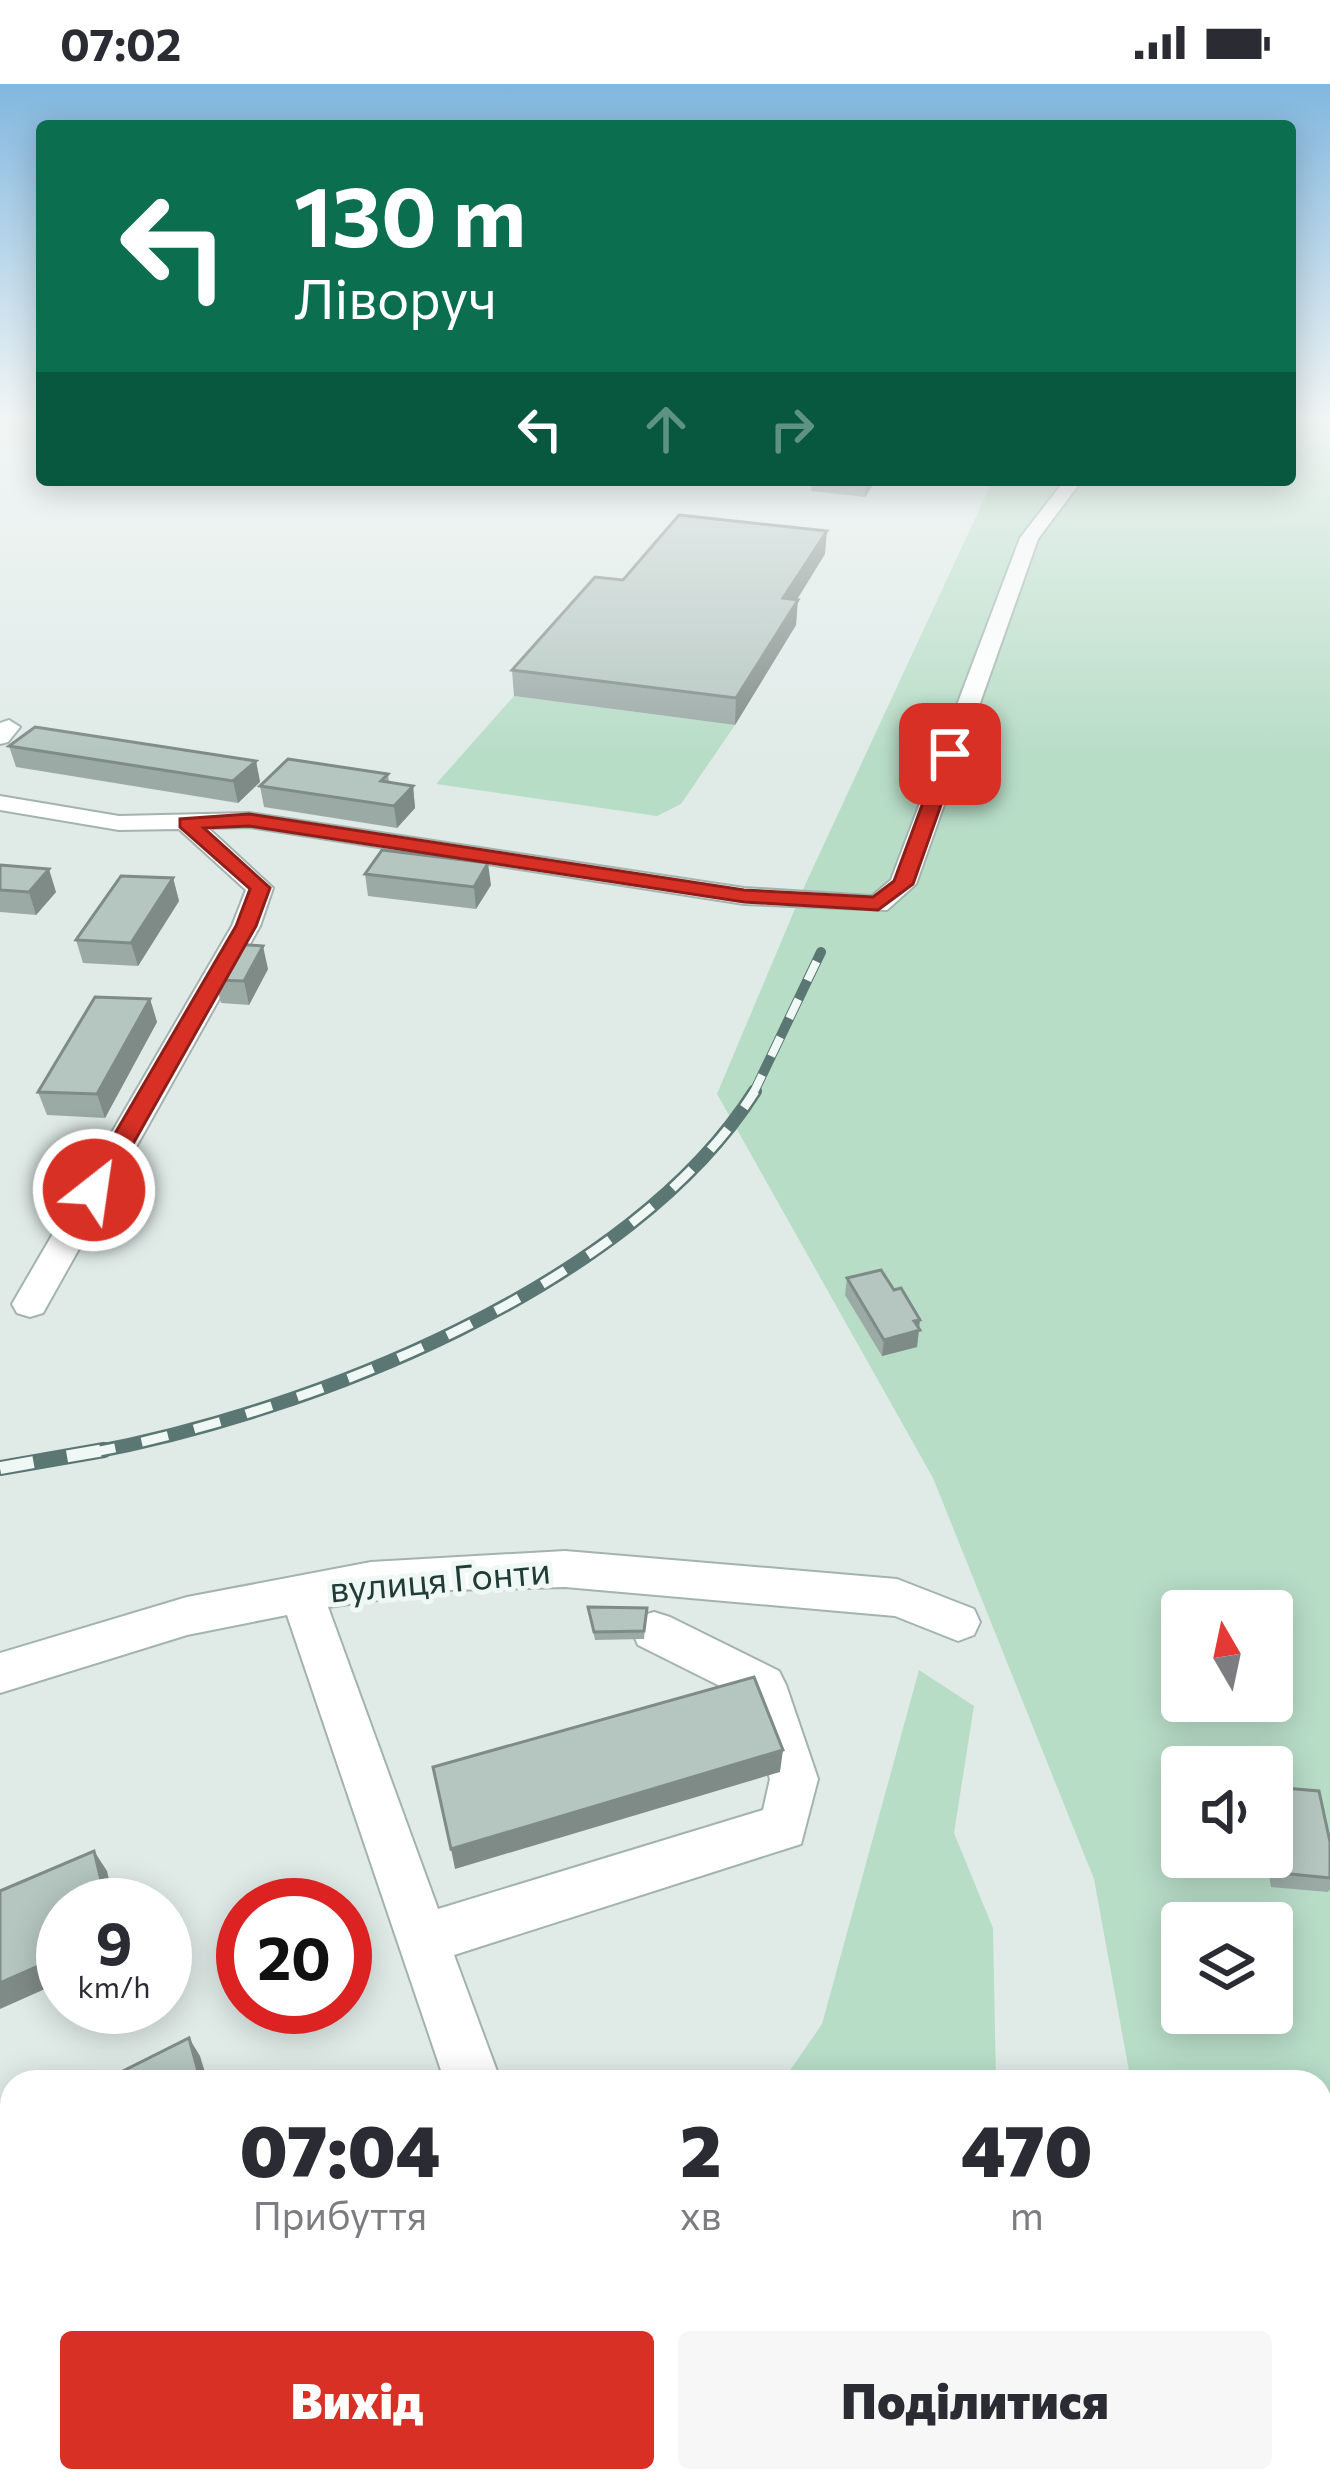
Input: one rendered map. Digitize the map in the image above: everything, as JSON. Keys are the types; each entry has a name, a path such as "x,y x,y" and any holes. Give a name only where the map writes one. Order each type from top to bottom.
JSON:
{"street":[{"path":"0,803 119,824 249,820 744,896 878,904 903,884 1028,538 1036,528"},
{"path":"0,726 9,727 0,737"},
{"path":"30,1304 246,926 260,888 187,823"},
{"name":"вулиця Гонти","path":"0,1673 187,1616 301,1593 448,1572 565,1569 897,1598 958,1622"},
{"path":"301,1593 469,2070"},
{"path":"423,1940 784,1827 794,1779 763,1684 655,1631"}],"green space":[{"path":"971,528 1330,528 1330,2070 1129,2070 1094,1879 933,1478 717,1094 805,885"},
{"path":"514,696 735,725 681,804 657,816 436,784"},
{"path":"919,1670 974,1706 954,1833 993,1928 996,2070 790,2070 822,2024"}],"building":[{"path":"667,528 827,531 783,598 798,600 736,698 512,670 595,577 623,580"},
{"path":"35,727 256,761 233,781 9,746"},
{"path":"288,759 388,774 381,781 413,786 394,806 260,786"},
{"path":"382,850 488,863 474,887 365,874"},
{"path":"0,865 49,869 29,892 0,890"},
{"path":"121,876 173,878 131,943 76,940"},
{"path":"235,944 263,946 244,981 215,980"},
{"path":"95,997 150,999 97,1094 38,1092"},
{"path":"881,1270 894,1290 901,1288 920,1320 914,1321 920,1330 884,1340 847,1278"},
{"path":"588,1607 647,1608 644,1631 594,1632"},
{"path":"754,1677 783,1750 451,1849 433,1767"},
{"path":"1293,1789 1319,1791 1330,1842 1330,1878 1293,1874"},
{"path":"94,1851 100,1878 36,1878 36,1967 0,1983 0,1891"},
{"path":"189,2038 198,2070 125,2070"}],"railway":[{"path":"754,1093 821,952"},
{"path":"98,1451 269,1407 364,1372 458,1330 548,1281 630,1224 700,1161 754,1093"},
{"path":"98,1451 104,1450"},
{"path":"0,1468 98,1451"},
{"path":"89,1453 98,1451"}],"route":[{"path":"94,1190 246,926 260,888 187,823 249,820 744,896 878,904 903,884 950,754"}]}
